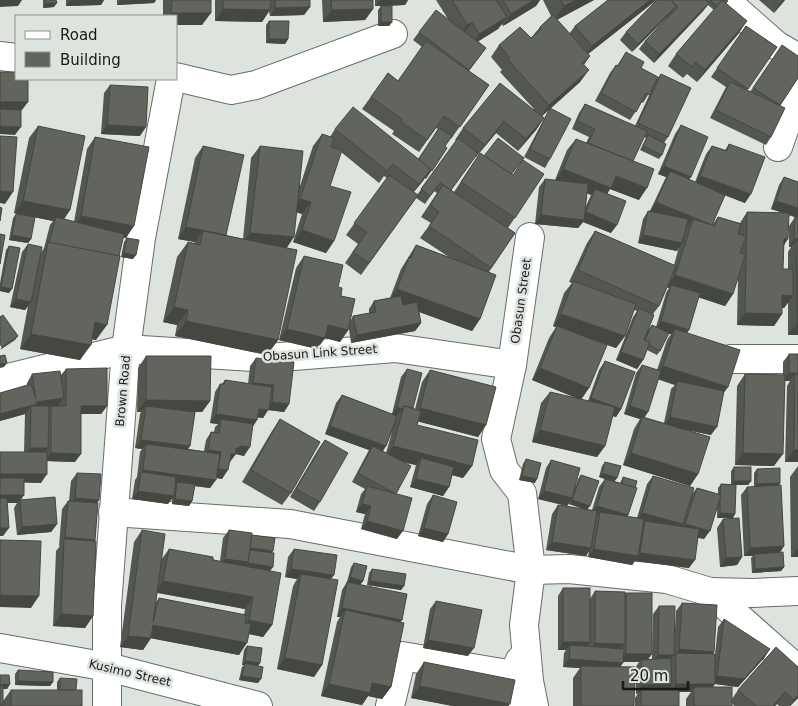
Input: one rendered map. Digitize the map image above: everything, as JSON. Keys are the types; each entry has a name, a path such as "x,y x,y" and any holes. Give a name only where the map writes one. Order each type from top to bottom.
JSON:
{"street":[{"path":"725,0 776,45 798,58"},
{"path":"178,77 231,90 256,85 393,34"},
{"path":"0,56 15,58"},
{"name":"Brown Road","path":"107,706 107,606 126,349 141,238 172,80"},
{"path":"778,147 798,90"},
{"name":"Obasun Street","path":"530,237 512,365 496,440 504,470 522,493 531,570 524,625 529,681 534,706"},
{"name":"Obasun Link Street","path":"0,380 126,349 268,358 395,348 512,365"},
{"path":"732,359 798,359"},
{"path":"113,512 290,524 531,570 570,569 667,579 710,592 753,594 798,591"},
{"path":"710,592 798,670"},
{"path":"511,706 513,675 526,645"},
{"name":"Kusimo Street","path":"0,648 108,667 258,706"},
{"path":"390,706 402,656 513,675"}],"building":[{"path":"46,0 56,0 57,3 46,3"},
{"path":"172,0 211,0 211,13 171,13"},
{"path":"223,0 271,0 270,10 223,9"},
{"path":"275,0 310,0 310,7 275,8"},
{"path":"331,0 373,0 373,9 332,10"},
{"path":"452,0 496,0 507,17 479,34 472,22 467,25"},
{"path":"503,0 534,0 511,14"},
{"path":"561,0 576,0 564,6"},
{"path":"608,0 650,0 592,46 575,26"},
{"path":"657,0 671,0 676,6 638,44 626,32"},
{"path":"671,0 706,0 709,3 659,54 645,41 678,7"},
{"path":"710,0 722,0 717,6"},
{"path":"722,0 747,21 705,70 695,62 692,67 676,54"},
{"path":"774,0 783,0 779,4"},
{"path":"381,6 392,6 392,22 381,22"},
{"path":"436,10 486,48 469,70 419,32"},
{"path":"553,15 590,56 582,63 589,70 549,105 508,60 510,58 499,45 520,27 531,38"},
{"path":"269,21 289,21 288,39 269,39"},
{"path":"746,26 777,47 748,89 717,68"},
{"path":"426,41 489,85 460,127 444,116 427,140 401,122 402,119 371,97 388,73 398,81"},
{"path":"782,45 798,56 798,78 780,105 753,88"},
{"path":"626,52 644,62 641,68 658,77 649,95 646,93 636,112 601,93 616,65 618,66"},
{"path":"0,72 15,72 15,80 28,80 28,102 0,102"},
{"path":"661,74 691,88 668,137 638,123"},
{"path":"730,82 785,108 771,137 716,110"},
{"path":"500,83 544,118 526,139 504,121 485,145 463,128"},
{"path":"110,85 148,87 146,127 107,125"},
{"path":"585,104 647,131 633,161 588,143 595,129 577,121"},
{"path":"353,107 431,169 419,184 393,164 387,171 335,129"},
{"path":"550,108 571,119 550,159 530,149"},
{"path":"0,109 21,110 21,127 0,126"},
{"path":"681,125 708,137 691,177 664,166"},
{"path":"38,126 85,136 70,210 23,201"},
{"path":"439,128 452,136 445,146 447,148 432,171 419,159"},
{"path":"322,134 334,138 331,147 342,150 330,186 351,192 334,241 302,230 311,202 300,199"},
{"path":"648,135 666,144 662,155 643,146"},
{"path":"0,136 17,137 13,192 0,191"},
{"path":"95,137 149,147 134,226 81,216"},
{"path":"458,138 478,153 451,190 440,183 430,196 421,189"},
{"path":"498,138 524,158 511,174 484,156"},
{"path":"576,139 654,169 647,188 616,176 611,188 563,169"},
{"path":"729,144 765,157 751,194 700,176 712,146 727,151"},
{"path":"203,146 244,155 226,235 186,227"},
{"path":"260,146 303,151 294,237 250,233"},
{"path":"480,153 513,175 523,160 544,174 515,218 461,182"},
{"path":"670,171 725,195 712,225 656,202"},
{"path":"389,175 418,195 369,263 353,252 367,232 354,223"},
{"path":"784,177 798,182 798,208 776,201"},
{"path":"545,179 588,184 584,220 541,215"},
{"path":"443,185 515,233 491,268 429,226 439,212 430,205"},
{"path":"595,189 626,201 617,225 586,212"},
{"path":"648,211 688,219 682,243 643,235"},
{"path":"747,212 789,213 788,239 784,239 783,269 793,269 793,296 782,295 782,314 745,313"},
{"path":"16,214 35,217 31,239 12,235"},
{"path":"56,217 124,234 119,256 49,243"},
{"path":"718,217 741,224 738,234 746,236 740,253 745,255 733,294 675,275 693,219 715,226"},
{"path":"795,217 798,218 798,239 794,239"},
{"path":"203,231 297,250 278,340 186,321 188,310 174,307 188,242 200,245"},
{"path":"595,231 676,266 659,306 578,270"},
{"path":"0,234 5,235 0,264"},
{"path":"127,238 139,240 136,255 124,253"},
{"path":"796,240 798,240 798,324 797,324"},
{"path":"48,242 120,256 107,325 95,322 91,345 31,334"},
{"path":"28,244 42,247 31,302 16,299"},
{"path":"416,245 496,275 480,319 397,289 409,257 411,258"},
{"path":"9,246 20,248 12,289 1,287"},
{"path":"304,256 343,265 338,287 342,288 341,296 355,299 348,330 328,325 325,338 287,329"},
{"path":"573,281 636,304 625,336 561,314"},
{"path":"671,285 700,293 689,330 661,321"},
{"path":"401,296 403,305 417,302 421,323 357,335 353,316 376,312 374,301"},
{"path":"639,308 654,315 644,340 650,342 643,360 621,352"},
{"path":"3,315 18,336 2,347 0,344 0,317"},
{"path":"652,325 669,333 660,351 649,345 650,342 645,340"},
{"path":"557,326 607,345 589,388 540,368"},
{"path":"675,329 740,350 728,387 663,366"},
{"path":"789,354 798,354 798,373 789,373"},
{"path":"5,355 7,363 0,364 0,356"},
{"path":"146,356 211,356 210,401 146,400"},
{"path":"256,358 294,362 289,404 272,402 274,385 253,383"},
{"path":"605,361 635,372 621,409 591,398"},
{"path":"642,365 661,371 648,412 630,406"},
{"path":"107,368 107,406 81,406 81,454 51,453 51,406 66,406 66,369"},
{"path":"407,369 422,373 413,408 404,406 402,409 397,407"},
{"path":"430,370 496,387 486,425 420,408"},
{"path":"60,371 64,398 36,402 37,404 0,414 0,393 31,384 36,399 32,374"},
{"path":"745,374 785,375 783,454 743,453"},
{"path":"795,374 798,374 798,450 794,450"},
{"path":"225,380 272,387 269,410 259,409 257,420 216,414 220,384 224,384"},
{"path":"677,381 724,391 717,427 670,417"},
{"path":"550,392 615,407 605,446 540,430"},
{"path":"342,395 397,416 386,446 330,426"},
{"path":"31,406 49,406 48,448 30,448"},
{"path":"146,406 195,412 190,446 141,440"},
{"path":"404,406 421,411 417,425 478,440 472,466 393,446"},
{"path":"642,417 710,437 698,474 631,453"},
{"path":"221,419 253,424 250,447 240,446 236,448 236,454 231,454 228,470 218,469 221,452 208,450 211,432 219,433"},
{"path":"280,419 320,442 291,493 251,470"},
{"path":"325,440 348,453 320,502 296,489"},
{"path":"146,444 220,454 216,480 143,470"},
{"path":"373,446 411,466 396,494 358,473"},
{"path":"0,452 47,452 47,474 0,474"},
{"path":"421,458 454,467 449,487 416,479"},
{"path":"526,459 541,463 537,479 522,476"},
{"path":"551,460 580,468 572,498 544,491"},
{"path":"605,462 621,466 617,478 602,473"},
{"path":"734,467 751,467 751,481 734,481"},
{"path":"780,468 780,483 757,484 757,469"},
{"path":"141,472 176,477 174,496 138,491"},
{"path":"77,473 101,474 99,500 75,498"},
{"path":"581,475 599,481 590,506 572,500"},
{"path":"653,476 694,488 683,524 642,513"},
{"path":"623,477 637,481 635,488 622,484"},
{"path":"0,478 24,478 24,495 0,495"},
{"path":"605,479 637,488 628,515 597,506"},
{"path":"177,482 195,484 192,501 175,499"},
{"path":"721,484 736,485 735,514 720,513"},
{"path":"781,485 784,546 750,548 747,487"},
{"path":"367,486 412,498 403,531 367,521 371,506 362,504"},
{"path":"697,488 721,495 710,531 685,524"},
{"path":"433,495 457,502 448,534 424,528"},
{"path":"55,497 57,524 22,527 20,500"},
{"path":"0,498 7,498 9,528 0,528"},
{"path":"68,501 98,503 95,540 65,537"},
{"path":"558,505 597,511 591,548 552,542"},
{"path":"600,512 644,519 638,556 594,549"},
{"path":"739,518 742,557 726,558 723,519"},
{"path":"645,521 699,529 695,560 640,553"},
{"path":"142,530 165,534 153,622 159,598 246,615 245,623 251,624 247,643 153,625 151,638 128,636"},
{"path":"229,530 252,533 248,562 225,559"},
{"path":"252,535 275,538 273,551 250,548"},
{"path":"64,539 96,541 93,616 61,614"},
{"path":"0,540 41,541 39,596 0,595"},
{"path":"169,549 213,557 213,560 281,573 272,625 249,620 253,597 163,581"},
{"path":"294,549 337,555 334,575 291,569"},
{"path":"250,550 274,553 273,567 248,563"},
{"path":"783,552 784,567 755,569 754,554"},
{"path":"354,563 367,566 363,581 350,577"},
{"path":"372,569 406,574 404,586 370,581"},
{"path":"301,574 338,580 322,665 285,658"},
{"path":"347,582 407,594 402,620 342,608"},
{"path":"563,588 590,588 590,642 563,642"},
{"path":"595,591 625,592 625,644 595,643"},
{"path":"626,593 652,593 652,654 626,654"},
{"path":"436,601 482,610 474,648 428,640"},
{"path":"682,603 717,605 714,652 679,649"},
{"path":"659,606 675,606 674,655 658,655"},
{"path":"345,610 404,623 391,687 372,683 370,693 329,684"},
{"path":"724,619 770,649 744,679 717,676"},
{"path":"570,645 624,649 623,663 569,659"},
{"path":"247,646 262,648 260,663 245,661"},
{"path":"776,647 798,667 798,695 794,700 785,692 773,706 756,706 738,690"},
{"path":"676,653 715,654 715,684 676,684"},
{"path":"671,658 672,684 642,685 641,660"},
{"path":"424,662 515,680 510,704 420,686"},
{"path":"245,663 263,667 261,679 242,676"},
{"path":"581,666 635,667 634,706 581,706"},
{"path":"18,670 53,672 53,682 18,681"},
{"path":"0,675 9,675 10,684 0,685"},
{"path":"60,678 77,679 76,690 60,690"},
{"path":"0,686 3,686 3,706 0,706"},
{"path":"694,687 732,687 732,706 694,706"},
{"path":"11,690 82,690 82,706 11,706"},
{"path":"641,690 679,690 679,706 641,706"}]}
